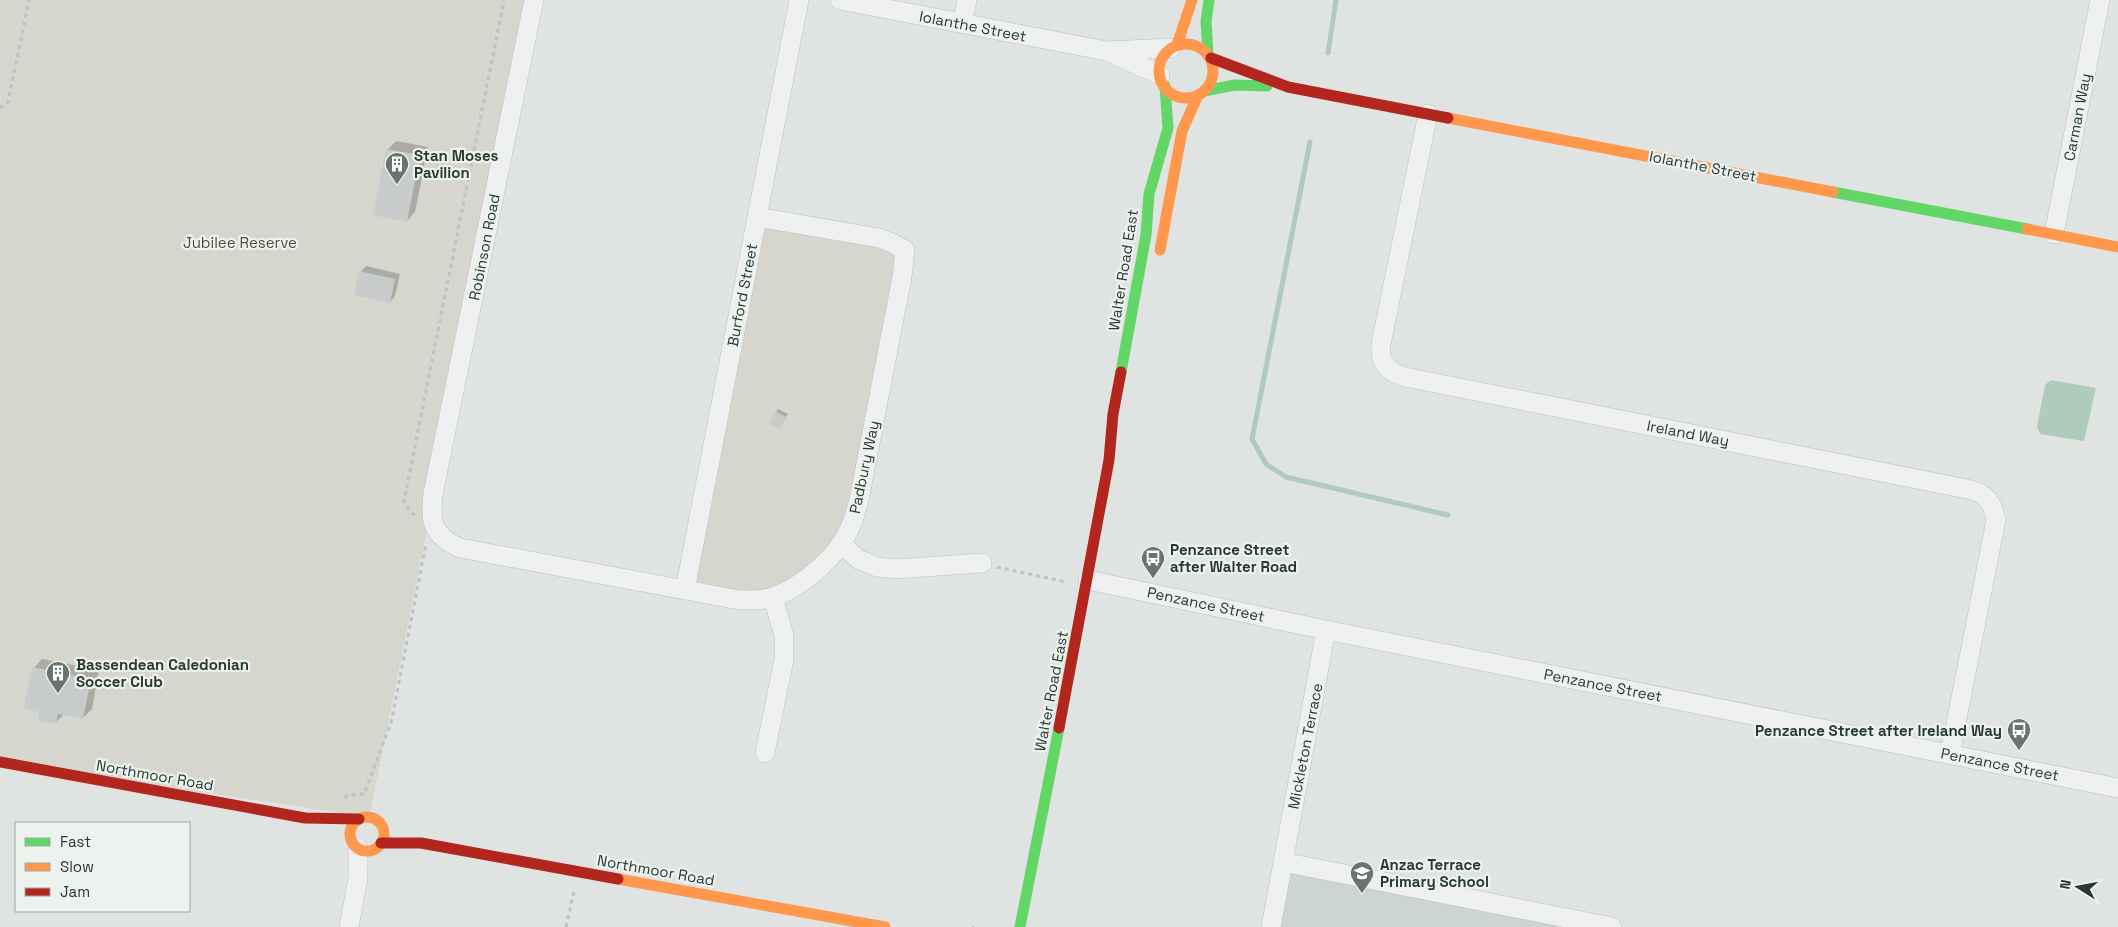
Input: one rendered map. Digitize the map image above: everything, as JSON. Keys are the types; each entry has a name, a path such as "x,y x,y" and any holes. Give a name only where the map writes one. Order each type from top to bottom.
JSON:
{"street":[{"name":"Robinson Road","path":"432,523 431,515 434,494 534,0"},
{"name":"Burford Street","path":"685,590 798,0"},
{"name":"Iolanthe Street","path":"840,0 1107,51 1174,46"},
{"path":"962,24 967,0"},
{"path":"1192,0 1174,46 1161,60 1159,68 1162,80 1170,94 1188,98 1201,93"},
{"path":"1158,257 1182,131 1201,93 1212,76 1206,21 1208,0"},
{"name":"Carman Way","path":"2054,234 2100,0"},
{"path":"1174,46 1197,46 1210,56"},
{"name":"Iolanthe Street","path":"1107,51 1162,80"},
{"name":"Iolanthe Street","path":"1210,56 1288,87"},
{"name":"Walter Road East","path":"1020,927 1088,580 1109,460 1113,414 1146,235 1149,194 1168,128 1162,80"},
{"name":"Iolanthe Street","path":"1201,93 1234,85 1288,87 2118,247"},
{"name":"Ireland Way","path":"1428,114 1381,344 1382,361 1387,368 1394,374 1405,377 1979,491 1988,497 1993,506 1996,520 1950,754"},
{"name":"Padbury Way","path":"432,523 444,539 460,548 738,600 773,598 797,586 818,569 841,544 850,530 859,500 903,270 905,250 879,238 757,217"},
{"name":"Walter Road East","path":"1109,460 1124,427"},
{"path":"841,544 858,559 877,567 895,569 982,564"},
{"name":"Penzance Street","path":"1088,580 1326,630 2118,788"},
{"path":"765,753 784,659 784,636 773,598"},
{"name":"Mickleton Terrace","path":"1271,927 1326,630"},
{"name":"Northmoor Road","path":"0,762 305,818 359,819 369,817 379,822"},
{"name":"Northmoor Road","path":"305,818 356,841"},
{"path":"349,927 358,878 356,841 352,828 359,819"},
{"path":"356,841 384,835 379,822"},
{"path":"379,822 421,842"},
{"path":"356,841 421,842"},
{"name":"Northmoor Road","path":"421,842 885,927"},
{"path":"1283,862 1612,927"}],"path":[{"path":"0,108 8,102 29,0"},
{"path":"340,804 346,796 364,794 391,723 424,551 432,523 426,522 410,512 404,501 504,0"},
{"path":"982,564 1066,582"},
{"path":"566,927 577,871"}],"shaded area":[{"path":"2051,380 2096,388 2084,441 2040,434 2037,427 2045,385"},
{"name":"Anzac Terrace Primary School","path":"1283,862 1612,927 1271,927"}],"green space":[{"name":"Jubilee Reserve","path":"0,0 534,0 369,817 0,762"},
{"path":"757,217 905,250 850,529 773,597 685,590"}],"building":[{"name":"Stan Moses Pavilion","path":"386,149 420,155 407,222 373,215"},
{"path":"359,271 395,279 390,303 354,295"},
{"path":"775,411 786,417 781,429 769,423"},
{"name":"Bassendean Caledonian Soccer Club","path":"32,667 91,679 83,719 58,714 56,724 38,721 39,712 24,709"}],"waterway":[{"path":"1328,53 1336,0"},
{"path":"1310,142 1252,439 1266,464 1286,477 1448,515"}],"traffic: fast":[{"path":"1208,54 1206,21 1209,0"},
{"path":"1204,91 1235,85 1267,86"},
{"path":"1121,372 1146,235 1149,194 1168,128 1165,86"},
{"path":"1833,192 2027,229"},
{"path":"1020,927 1059,728"}],"traffic: slow":[{"path":"1177,45 1192,0"},
{"path":"1186,44 1196,46 1205,52 1211,61 1213,71 1211,81 1205,90 1196,96 1186,98 1176,96 1167,90 1161,81 1159,71 1161,61 1167,52 1176,46 1186,44"},
{"path":"1160,250 1182,131 1198,95"},
{"path":"1448,118 1833,192"},
{"path":"2027,229 2118,247"},
{"path":"367,817 379,822 384,834 379,846 367,851 355,846 350,834 355,822 367,817"},
{"path":"618,879 885,927"}],"traffic: jam":[{"path":"1211,58 1288,87 1448,118"},
{"path":"1059,728 1109,460 1113,414 1121,372"},
{"path":"0,762 305,818 359,819"},
{"path":"381,843 421,843 618,879"}],"place":[{"name":"Stan Moses Pavilion","path":"397,185"},
{"name":"Penzance Street after Walter Road","path":"1153,579"},
{"name":"Bassendean Caledonian Soccer Club","path":"58,694"},
{"name":"Penzance Street after Ireland Way","path":"2019,751"},
{"name":"Anzac Terrace Primary School","path":"1362,894"}]}
